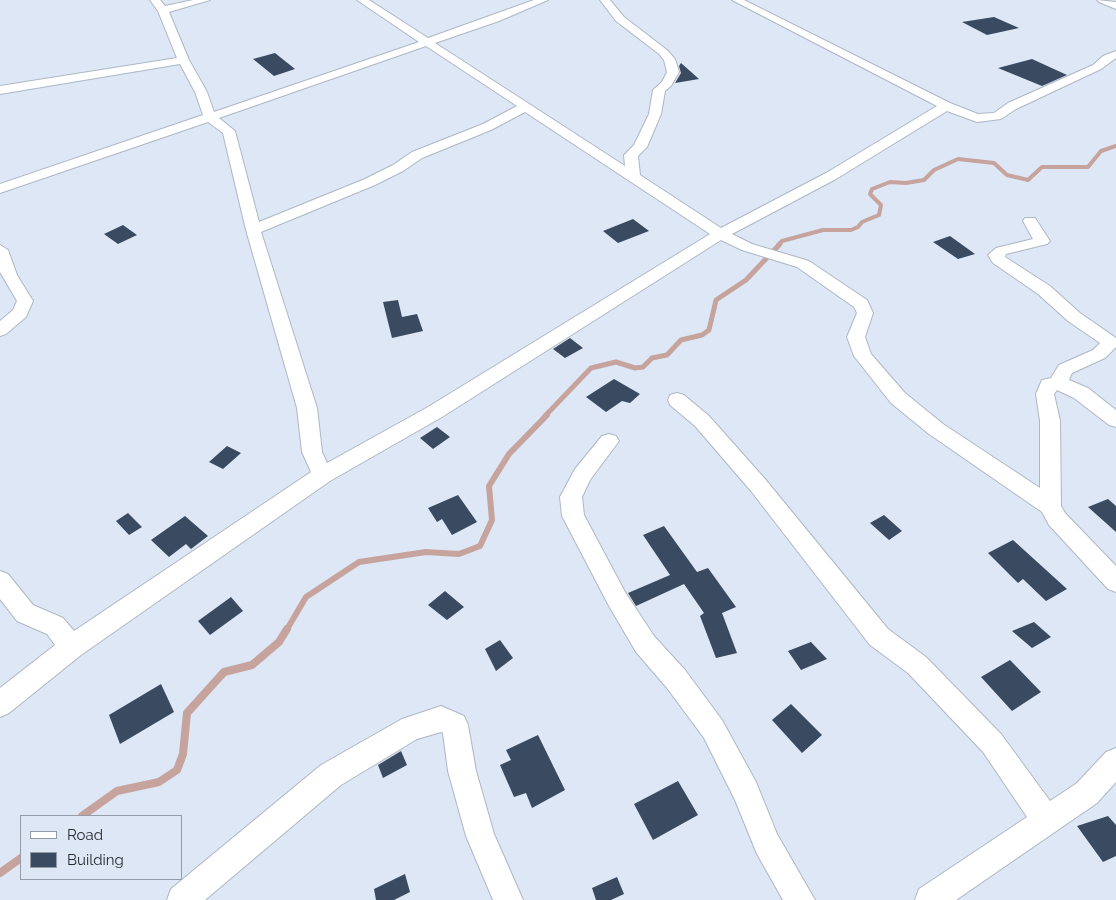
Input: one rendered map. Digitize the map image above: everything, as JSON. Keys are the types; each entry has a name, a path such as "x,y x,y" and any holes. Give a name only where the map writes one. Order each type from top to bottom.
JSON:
{"street":[{"path":"155,0 164,10 183,60 201,92 210,116 229,131 253,230 307,408 312,452 323,476"},
{"path":"164,10 205,0"},
{"path":"362,0 720,234 747,247 803,264 861,304 865,313 856,337 863,356 898,398 936,429 1050,506 1057,518 1116,582"},
{"path":"0,189 426,41 495,19 543,0"},
{"path":"605,0 620,19 663,52 669,59 673,72 667,84 659,90 655,114 640,147 631,155 633,178"},
{"path":"737,0 946,106 977,118 997,116 1012,106 1097,67 1116,54"},
{"path":"1102,0 1116,6"},
{"path":"0,90 183,60"},
{"path":"0,704 72,646 323,476 434,412 720,234 832,176 946,106"},
{"path":"253,230 370,182 398,168 417,155 454,138 487,127 525,107"},
{"path":"1030,221 1042,241 1001,251 996,255 999,260 1044,290 1074,317 1108,339 1109,344 1099,354 1065,369 1058,383"},
{"path":"0,250 9,275 25,301 20,313 0,330"},
{"path":"1050,506 1050,421 1045,394 1049,385 1058,383 1081,393 1116,420"},
{"path":"677,400 702,421 758,485 879,637 916,665 943,690 992,743 1046,820"},
{"path":"609,441 582,475 570,498 573,516 617,599 645,644 676,679 713,729 746,792 767,844 800,900"},
{"path":"0,581 25,613 55,626 72,646"},
{"path":"182,900 331,775 411,728 440,719 455,724 462,771 480,836 508,900"},
{"path":"930,900 1087,793 1116,762"}],"building":[{"path":"994,17 1019,28 987,35 962,22"},
{"path":"275,53 295,69 274,76 253,59"},
{"path":"1032,59 1067,75 1042,86 998,68"},
{"path":"681,63 699,79 675,83 681,73 679,66"},
{"path":"633,219 649,231 618,243 603,231"},
{"path":"123,225 137,235 118,244 104,234"},
{"path":"950,236 975,254 958,259 933,242"},
{"path":"398,300 402,317 417,314 423,331 392,338 383,302"},
{"path":"570,338 583,348 565,358 553,349"},
{"path":"614,379 640,394 630,403 622,401 606,412 586,397"},
{"path":"437,427 450,437 433,449 420,438"},
{"path":"227,446 241,453 223,469 209,462"},
{"path":"458,495 477,522 452,535 442,519 437,522 428,508"},
{"path":"1108,499 1116,506 1116,532 1088,507"},
{"path":"128,513 142,527 129,535 116,521"},
{"path":"884,515 902,531 889,540 870,523"},
{"path":"185,516 208,536 191,549 186,544 169,557 151,540"},
{"path":"664,526 697,572 708,568 736,607 722,613 737,653 716,658 700,616 704,613 684,584 636,606 628,593 670,575 643,535"},
{"path":"1013,540 1067,589 1046,601 1023,579 1018,583 988,553"},
{"path":"445,591 464,607 447,620 428,605"},
{"path":"231,597 243,611 210,635 198,621"},
{"path":"1034,622 1051,637 1032,648 1012,631"},
{"path":"500,640 513,658 496,671 485,649"},
{"path":"811,642 827,659 801,670 788,651"},
{"path":"1010,660 1041,692 1012,711 981,677"},
{"path":"161,684 174,712 120,744 109,715"},
{"path":"791,704 822,735 802,753 772,720"},
{"path":"538,735 565,790 532,808 526,793 514,797 500,765 511,760 506,750"},
{"path":"401,751 407,765 383,778 378,765"},
{"path":"678,781 698,815 653,840 634,804"},
{"path":"1108,816 1116,825 1116,856 1103,862 1077,826"},
{"path":"405,874 410,892 394,900 376,900 374,889"},
{"path":"617,877 624,894 611,900 596,900 592,888"}],"waterway":[{"path":"778,245 782,241 823,230 851,230 858,227 862,222 879,215 881,205 870,194 872,189 890,182 906,183 924,180 934,170 958,159 994,163 1007,175 1028,180 1042,167 1088,167 1101,151 1116,146"},
{"path":"545,416 591,368 616,362 635,368 643,367 652,358 667,355 681,340 702,335 709,330 716,300 746,280 780,244"},
{"path":"286,631 306,597 359,562 426,552 459,554 480,546 492,520 489,486 509,454 547,415"},
{"path":"83,815 117,791 159,782 177,770 183,754 187,713 224,672 252,665 279,642 287,629"},
{"path":"0,873 20,859"}]}
